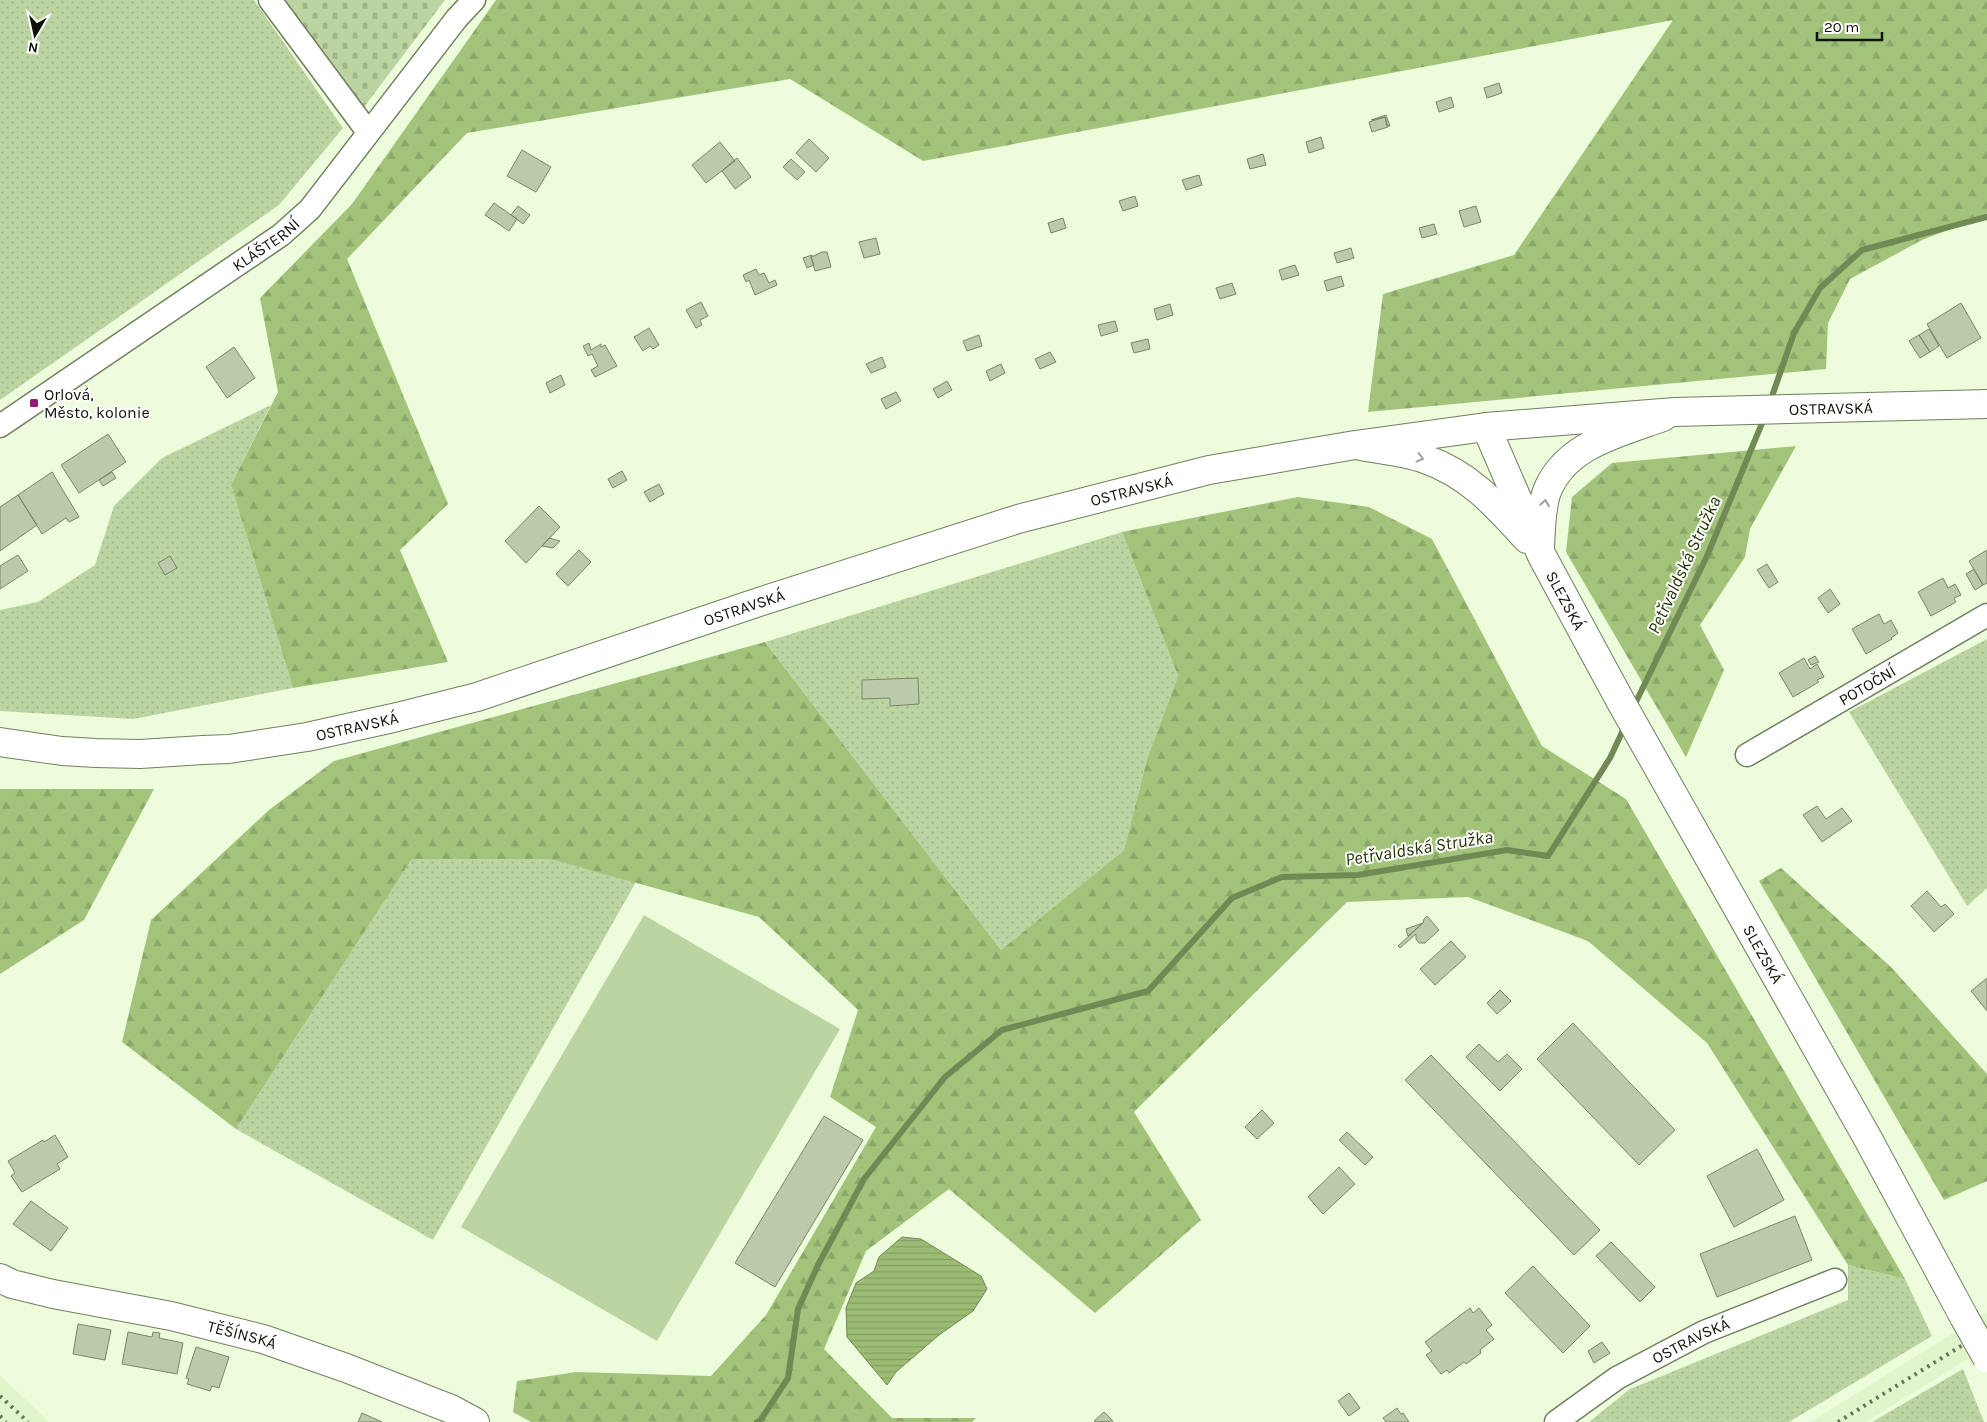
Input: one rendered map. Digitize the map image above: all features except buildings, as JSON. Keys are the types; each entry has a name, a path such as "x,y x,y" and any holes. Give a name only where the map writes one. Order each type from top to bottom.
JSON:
{"main road":[{"name":"OSTRAVSKÁ","path":"0,742 62,751 140,754 229,748 306,737 477,697 759,602 1018,519 1209,470 1355,445 1486,427 1675,412 1987,404"},
{"name":"SLEZSKÁ","path":"1539,551 1546,495 1553,478 1572,456 1591,444 1675,412"},
{"name":"SLEZSKÁ","path":"1486,427 1539,551 1621,702 1867,1137 1987,1358"},
{"path":"1355,445 1424,458 1455,471 1482,492 1539,551"},
{"name":"TĚŠÍNSKÁ","path":"0,1278 12,1284 54,1294 171,1316 263,1339 346,1368 451,1409 475,1422"}],"street":[{"path":"270,0 368,132"},
{"name":"KLÁŠTERNÍ","path":"0,426 281,235 310,209 457,18 474,0"},
{"name":"POTOČNÍ","path":"1747,755 1987,615"},
{"name":"OSTRAVSKÁ","path":"1556,1422 1617,1378 1704,1332 1835,1280"}],"shaded area":[{"path":"902,1237 921,1239 981,1276 987,1289 973,1311 939,1335 896,1372 887,1385 847,1337 846,1308 856,1283 874,1271 879,1257"},
{"path":"1987,1312 1987,1347 1866,1422 1811,1422"},
{"path":"0,1375 49,1422 0,1422"}],"green space":[{"path":"0,0 254,0 343,128 279,205 0,400"},
{"path":"283,0 445,0 361,111"},
{"path":"496,0 1987,0 1987,215 1922,240 1850,279 1828,323 1826,369 1368,412 1383,294 1514,255 1673,20 923,161 790,79 467,133 347,259 448,504 400,550 448,662 293,688 231,485 278,392 260,298 352,204"},
{"path":"271,405 231,485 293,688 133,719 0,711 0,610 38,602 95,565 114,506 162,458"},
{"path":"1796,446 1750,529 1745,557 1700,625 1724,670 1686,757 1566,552 1572,497 1612,463"},
{"path":"1298,497 1369,507 1432,539 1542,746 1626,799 1905,1279 1848,1265 1707,1043 1588,941 1468,897 1347,902 1134,1112 1201,1220 1095,1313 949,1189 866,1251 824,1349 892,1418 976,1418 972,1422 531,1422 513,1412 517,1381 576,1372 711,1376 766,1315 876,1127 830,1097 858,1010 759,917 550,859 412,859 236,1129 122,1042 151,920 269,810 334,761 765,642 1001,950 1124,850 1147,759 1178,676 1122,532"},
{"path":"1122,532 1178,676 1147,759 1124,850 1001,950 765,642"},
{"path":"1987,639 1987,888 1967,906 1849,712"},
{"path":"0,789 154,789 84,920 0,974"},
{"path":"412,859 550,859 636,882 433,1240 236,1129"},
{"path":"1781,868 1892,968 1987,1074 1987,1181 1944,1200 1759,881"},
{"path":"644,915 840,1029 657,1341 461,1227"},
{"path":"1848,1265 1905,1279 1932,1336 1789,1422 1589,1422 1630,1389 1848,1300"},
{"path":"1963,1369 1984,1422 1872,1422"}],"waterway":[{"name":"Petřvaldská Stružka","path":"1770,402 1794,333 1820,288 1862,250 1987,217"},
{"name":"Petřvaldská Stružka","path":"1633,708 1707,556 1765,416"},
{"name":"Petřvaldská Stružka","path":"757,1422 760,1421 788,1378 798,1309 818,1265 864,1179 945,1077 1002,1030 1148,991 1232,898 1282,877 1358,875 1507,850 1548,856 1610,758 1625,726"}],"railway":[{"path":"1838,1422 1987,1330"},
{"path":"0,1396 28,1422"},
{"path":"0,1416 6,1422"}],"place":[{"name":"Orlová, Město, kolonie","path":"34,403"}]}
